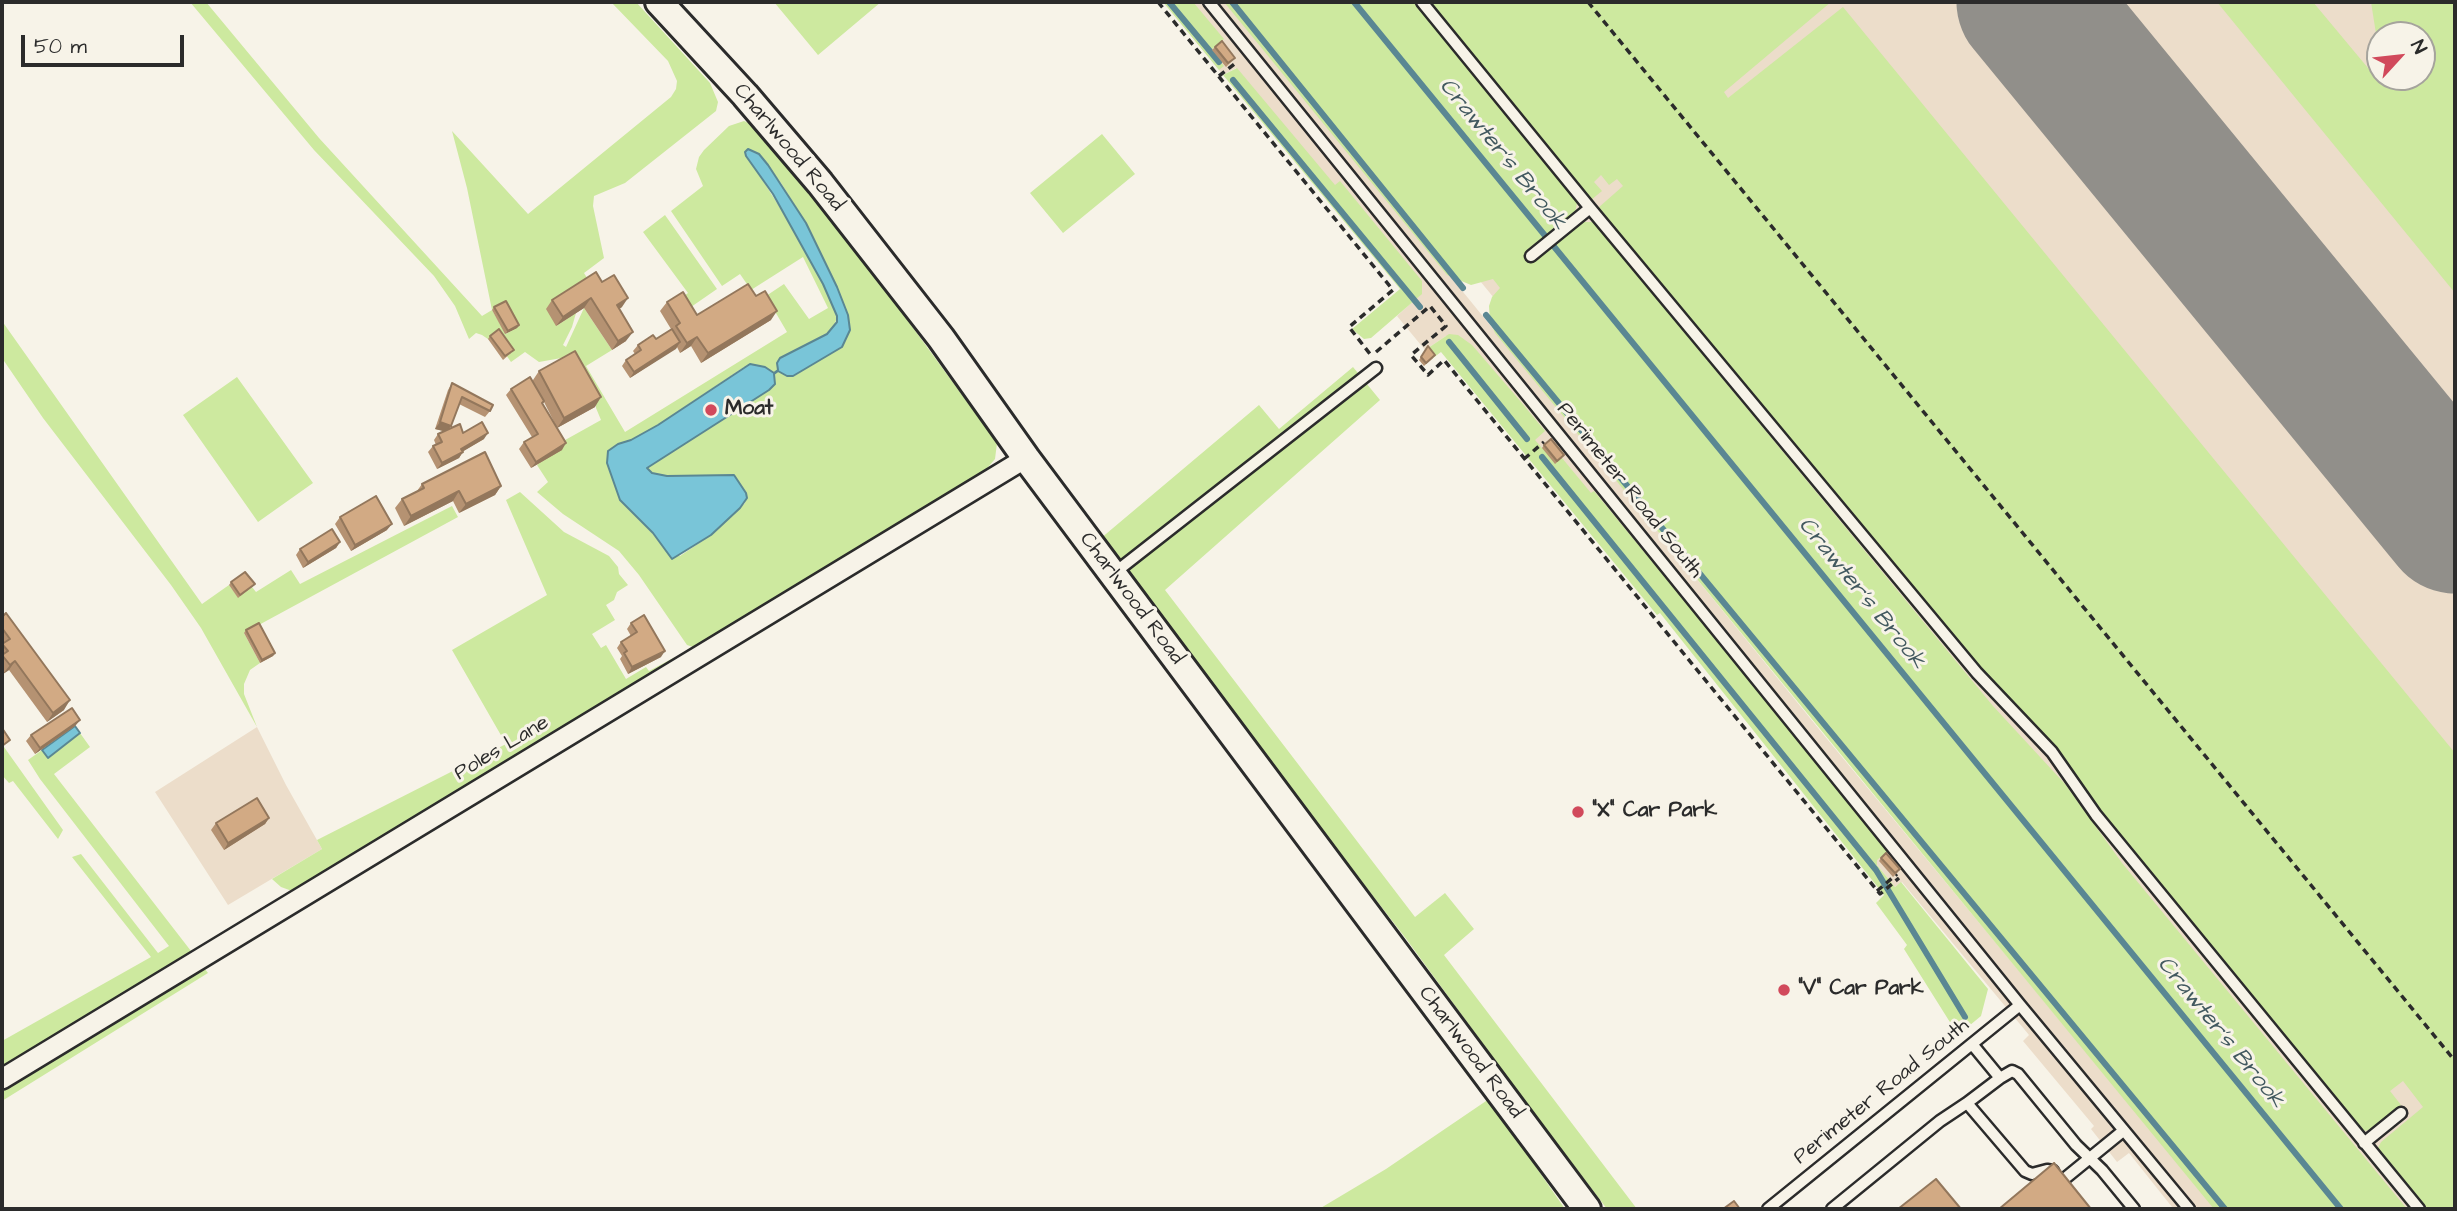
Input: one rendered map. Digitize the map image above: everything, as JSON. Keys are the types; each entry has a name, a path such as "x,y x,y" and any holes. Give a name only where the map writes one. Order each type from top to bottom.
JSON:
{"street":[{"name":"Charlwood Road","path":"659,2 745,95 820,183 941,338 1026,458 1587,1209"},
{"name":"Poles Lane","path":"2,1079 1026,458"}],"lane":[{"name":"Perimeter Road South","path":"1209,2 2020,1005 2189,1209"},
{"path":"1422,2 1977,673 2052,752 2096,815 2419,1209"},
{"path":"1531,256 1590,208"},
{"path":"1113,574 1376,368"},
{"name":"Perimeter Road South","path":"1768,1209 2020,1005"},
{"path":"1972,1044 2000,1078"},
{"path":"1832,1209 1940,1121 2012,1071 2018,1074 2076,1145 2102,1170 2134,1209"},
{"path":"1967,1103 2025,1171 2032,1174 2051,1170 2058,1184 2123,1131"},
{"path":"2364,1143 2401,1113"}],"path":[{"path":"1158,2 1393,290 1349,327 1372,356 1430,306 1446,326 1410,355 1428,375 1444,360 1880,890 1893,881"},
{"path":"1588,2 2455,1060"},
{"path":"1219,76 1237,62 1229,53"}],"shaded area":[{"path":"1164,2 1227,2 1823,734 2216,1209 2171,1209 2129,1153 2117,1162 2091,1129 2094,1126 2023,1041 2029,1035 1902,882 1895,887 1446,336 1425,350 1397,316 1419,296 1236,68 1223,75"},
{"path":"1251,2 2455,2 2455,1209 2242,1209"},
{"path":"257,727 322,849 228,905 155,792"}],"green space":[{"path":"190,2 206,2 319,138 482,316 492,310 467,188 452,131 528,214 671,97 676,89 677,81 668,61 611,2 636,2 710,83 718,102 716,111 625,183 594,196 593,206 604,258 584,273 589,281 556,326 576,313 563,345 566,347 584,308 612,350 586,366 625,432 787,332 766,296 784,284 809,319 828,308 803,257 751,290 740,274 722,286 671,211 703,186 696,169 704,150 729,126 744,121 753,125 825,207 997,443 995,459 977,480 696,648 687,645 639,575 619,551 563,514 537,492 548,482 537,465 558,444 601,420 596,408 596,396 567,357 539,362 525,352 511,362 501,348 482,335 476,333 469,339 455,306 434,276 314,150","holes":["745,152 759,154 781,183 806,223 837,287 842,347 790,376 778,371 778,360 827,334 834,328 837,316 823,284","503,304 517,327 506,334 492,310","744,367 771,371 775,377 769,390 647,468 652,473 667,476 734,475 746,493 745,503 711,535 680,556 657,538 620,500 607,463 618,444 658,425"]},
{"path":"774,2 881,2 818,55"},
{"path":"1163,2 1193,2 1224,39 1211,50 1224,66 1219,70"},
{"path":"1224,2 1415,2 1577,203 1575,213 1527,250 1535,261 1583,222 1593,222 1993,706 2065,784 2122,863 2407,1209 2214,1209 1495,333 1490,322 1489,306 1492,297 1500,288 1493,279 1471,285 1447,275"},
{"path":"1428,2 1831,2 1724,92 1728,98 1843,7 2455,753 2455,1209 2423,1209 2378,1153 2381,1142 2423,1107 2403,1081 2390,1091 2401,1105 2371,1130 2361,1131 2117,836 2065,763 2009,703 1918,597 1598,208 1623,186 1617,179 1609,185 1601,175 1594,182 1602,191 1591,200"},
{"path":"2217,2 2313,2 2366,66 2366,91 2436,91 2436,21 2374,21 2371,2 2455,2 2455,293"},
{"path":"1237,68 1335,185 1340,181 1422,281 1422,294 1371,338 1364,339 1352,329 1400,289 1223,75"},
{"path":"1102,134 1135,174 1063,233 1030,193"},
{"path":"665,215 717,289 691,307 684,296 688,293 643,232"},
{"path":"2,321 202,604 229,585 238,597 252,587 256,592 291,570 300,584 452,506 458,517 244,633 260,663 250,670 244,684 244,694 257,727 201,628 43,418 2,358"},
{"path":"1449,334 1458,335 1472,345 1521,402 1545,431 1535,440 1542,448 1562,458 1591,493 1594,491 1889,850 1877,860 1877,865 1895,887 1901,882 1988,989 1981,1016 1958,1035 1904,949 1907,945 1876,903 1884,895 1660,613 1657,615 1441,352 1433,358 1425,350"},
{"path":"1353,367 1380,400 1165,590 1415,917 1445,893 1474,929 1444,955 1637,1209 1607,1209 1407,940 1147,604 1100,539 1259,405 1279,429"},
{"path":"237,377 313,483 258,522 183,415"},
{"path":"520,492 564,532 609,556 618,567 619,574 628,585 617,592 614,600 606,605 615,620 592,634 601,648 606,645 626,679 646,667 649,671 675,657 674,659 297,889 292,891 281,887 272,879 322,849 317,840 506,744 452,650 547,595 506,500"},
{"path":"80,733 90,747 54,774 208,973 2,1101 2,1041 151,957 72,857 81,854 158,953 169,946 28,760 42,750 48,757"},
{"path":"4,747 63,830 58,839 13,781 9,783 2,775"},
{"path":"1489,1099 1565,1209 1319,1209 1386,1169"}],"water":[{"path":"748,149 759,154 768,165 806,223 837,287 848,315 850,330 842,347 793,376 778,371 774,374 775,384 769,390 647,468 652,473 667,476 734,475 746,493 747,498 740,508 711,535 672,559 653,533 620,500 607,463 608,451 658,425 750,364 765,367 774,373 778,370 777,363 780,358 827,334 837,322 823,284 773,194 746,156"},
{"path":"75,726 80,733 48,758 42,750"}],"building":[{"path":"1222,41 1235,58 1228,63 1215,47"},
{"path":"596,272 602,282 614,275 628,298 617,305 633,332 618,341 591,298 563,317 552,300"},
{"path":"748,284 756,296 765,291 777,311 708,353 697,337 687,343 676,326 680,323 667,302 683,292 697,315"},
{"path":"506,301 519,325 508,331 494,307"},
{"path":"499,329 514,350 505,356 490,336"},
{"path":"672,329 680,342 634,372 626,360 641,350 638,345 653,335 656,339"},
{"path":"1428,346 1435,355 1426,363 1421,357"},
{"path":"575,351 601,397 564,418 539,371"},
{"path":"530,377 566,443 536,462 524,442 538,434 511,389"},
{"path":"452,383 493,405 490,411 462,397 451,426 440,422"},
{"path":"482,422 488,433 461,449 463,452 442,463 433,446 442,442 438,434 460,424 463,433"},
{"path":"1551,439 1564,455 1557,461 1544,445"},
{"path":"485,452 501,486 466,504 459,491 411,516 402,499 424,488 422,484"},
{"path":"376,496 392,524 355,545 340,517"},
{"path":"332,529 340,542 308,562 300,549"},
{"path":"245,572 255,584 240,595 231,582"},
{"path":"6,613 70,700 53,713 15,661 10,665 2,655 8,651 2,644 10,639 2,628 2,617"},
{"path":"644,615 665,651 632,667 621,642 637,632 631,623"},
{"path":"259,623 275,653 262,660 246,630"},
{"path":"72,708 80,720 40,748 31,735"},
{"path":"2,728 10,740 2,746"},
{"path":"257,798 269,818 228,843 216,823"},
{"path":"1886,853 1900,869 1895,873 1881,858"},
{"path":"2054,1163 2091,1209 1999,1209"},
{"path":"1936,1179 1961,1209 1898,1209"},
{"path":"1734,1201 1740,1209 1723,1209"}],"waterway":[{"path":"1169,2 1219,62"},
{"path":"1232,2 1463,288"},
{"name":"Crawter's Brook","path":"1354,2 2341,1209"},
{"path":"1233,80 1420,307"},
{"path":"1486,315 2225,1209"},
{"path":"1449,342 1527,439"},
{"path":"1542,457 1876,870 1965,1017"}],"taxiway":[{"path":"2072,2 2091,39 2155,143 2269,299"}],"runway":[{"path":"2030,2 2455,520"}],"place":[{"name":"Moat","path":"711,410"},
{"name":"\"X\" Car Park","path":"1578,812"},
{"name":"\"V\" Car Park","path":"1784,990"}]}
